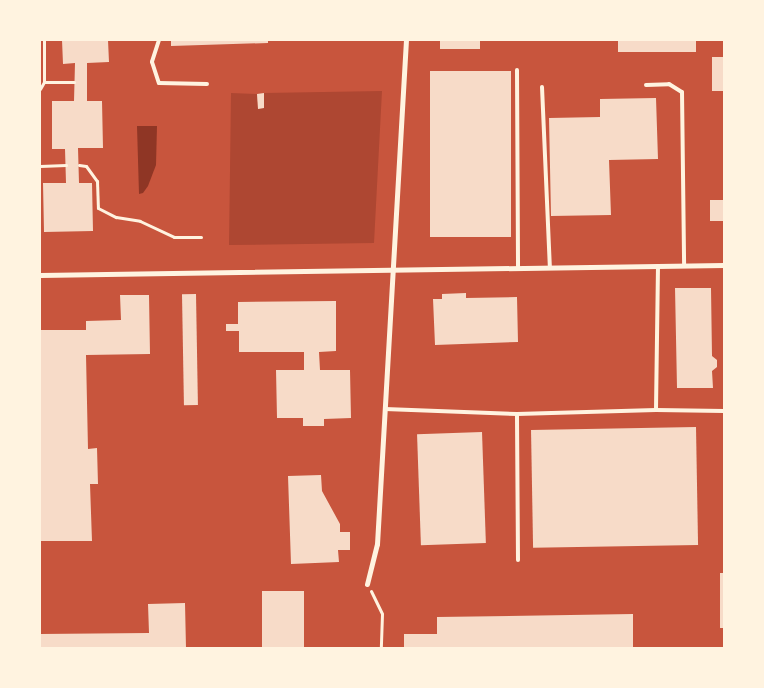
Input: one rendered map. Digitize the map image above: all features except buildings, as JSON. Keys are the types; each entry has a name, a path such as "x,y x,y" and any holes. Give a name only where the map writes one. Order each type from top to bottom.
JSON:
{"street":[{"path":"367,584 377,544 406,40"},
{"path":"40,276 724,265"}],"lane":[{"path":"159,40 152,62 160,83 207,84"},
{"path":"517,70 518,268"},
{"path":"646,85 669,84 682,92 684,266"},
{"path":"542,87 550,268"},
{"path":"656,410 658,266"},
{"path":"385,409 517,414 656,410 724,411"},
{"path":"517,414 518,560"}],"path":[{"path":"40,89 44,82 44,40"},
{"path":"44,82 74,82"},
{"path":"40,166 66,165"},
{"path":"78,166 86,166 97,181 98,208 116,217 140,221 174,237 201,237"},
{"path":"367,584 382,614 381,648"}],"shaded area":[{"path":"382,91 374,243 229,245 231,93 257,94 258,109 264,108 264,93"},
{"path":"137,126 157,126 156,165 148,186 143,193 139,194"}]}
